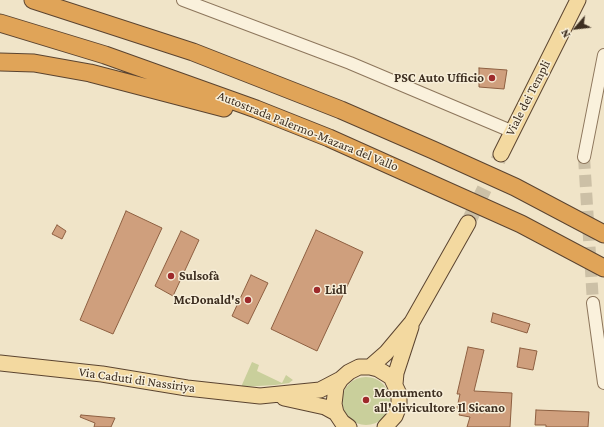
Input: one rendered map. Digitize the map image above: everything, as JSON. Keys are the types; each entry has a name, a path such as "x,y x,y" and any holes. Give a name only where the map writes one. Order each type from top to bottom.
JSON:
{"highway":[{"path":"33,0 193,52 341,110 514,187 604,234"},
{"name":"Autostrada Palermo-Mazara del Vallo","path":"0,23 105,55 256,109 395,166 521,224 604,268"},
{"path":"0,62 34,63 90,73 253,115 370,161 395,166"}],"main road":[{"name":"Viale dei Templi","path":"501,154 511,131 578,0"},
{"path":"370,367 386,353 412,322 468,223"},
{"path":"385,427 396,422 400,400 396,384 396,373 412,322"},
{"name":"Via Caduti di Nassiriya","path":"0,363 102,374 240,395 273,396"},
{"path":"273,396 320,390 354,370 370,367 385,372 396,384"},
{"path":"341,379 334,395 336,413 342,422 349,427"},
{"path":"273,396 325,407 336,413"}],"street":[{"path":"183,0 350,64 511,131"},
{"path":"584,157 604,55"},
{"path":"593,303 604,383"}],"green space":[{"path":"252,362 259,365 257,371 282,383 286,375 293,380 289,383 275,385 241,387"},
{"path":"361,377 371,377 380,381 386,387 389,392 389,410 380,421 371,425 361,425 352,421 346,415 342,406 342,396 346,387 352,381"}],"building":[{"name":"PSC Auto Ufficio","path":"479,68 507,70 504,89 479,87"},
{"path":"126,211 162,228 113,334 80,320"},
{"path":"57,225 66,231 62,239 52,234"},
{"name":"Lidl","path":"316,230 363,252 317,351 271,329"},
{"path":"181,231 199,240 173,296 155,286"},
{"path":"251,275 268,283 248,324 232,316"},
{"path":"493,313 530,324 527,333 491,322"},
{"path":"468,347 484,350 474,391 512,393 510,427 467,427 470,417 459,415 461,409 457,408 460,394 457,394"},
{"path":"520,348 537,351 533,370 517,367"},
{"path":"536,410 589,412 588,427 546,427 546,425 535,425"},
{"path":"81,415 115,418 111,427 94,427 95,423 80,417"}],"tunnel":[{"path":"468,223 501,154"},
{"path":"584,157 593,303"}],"place":[{"name":"PSC Auto Ufficio","path":"492,78"},
{"name":"Sulsofà","path":"171,276"},
{"name":"Lidl","path":"317,290"},
{"name":"McDonald's","path":"248,300"},
{"name":"Monumento all'olivicultore Il Sicano","path":"366,400"}]}
